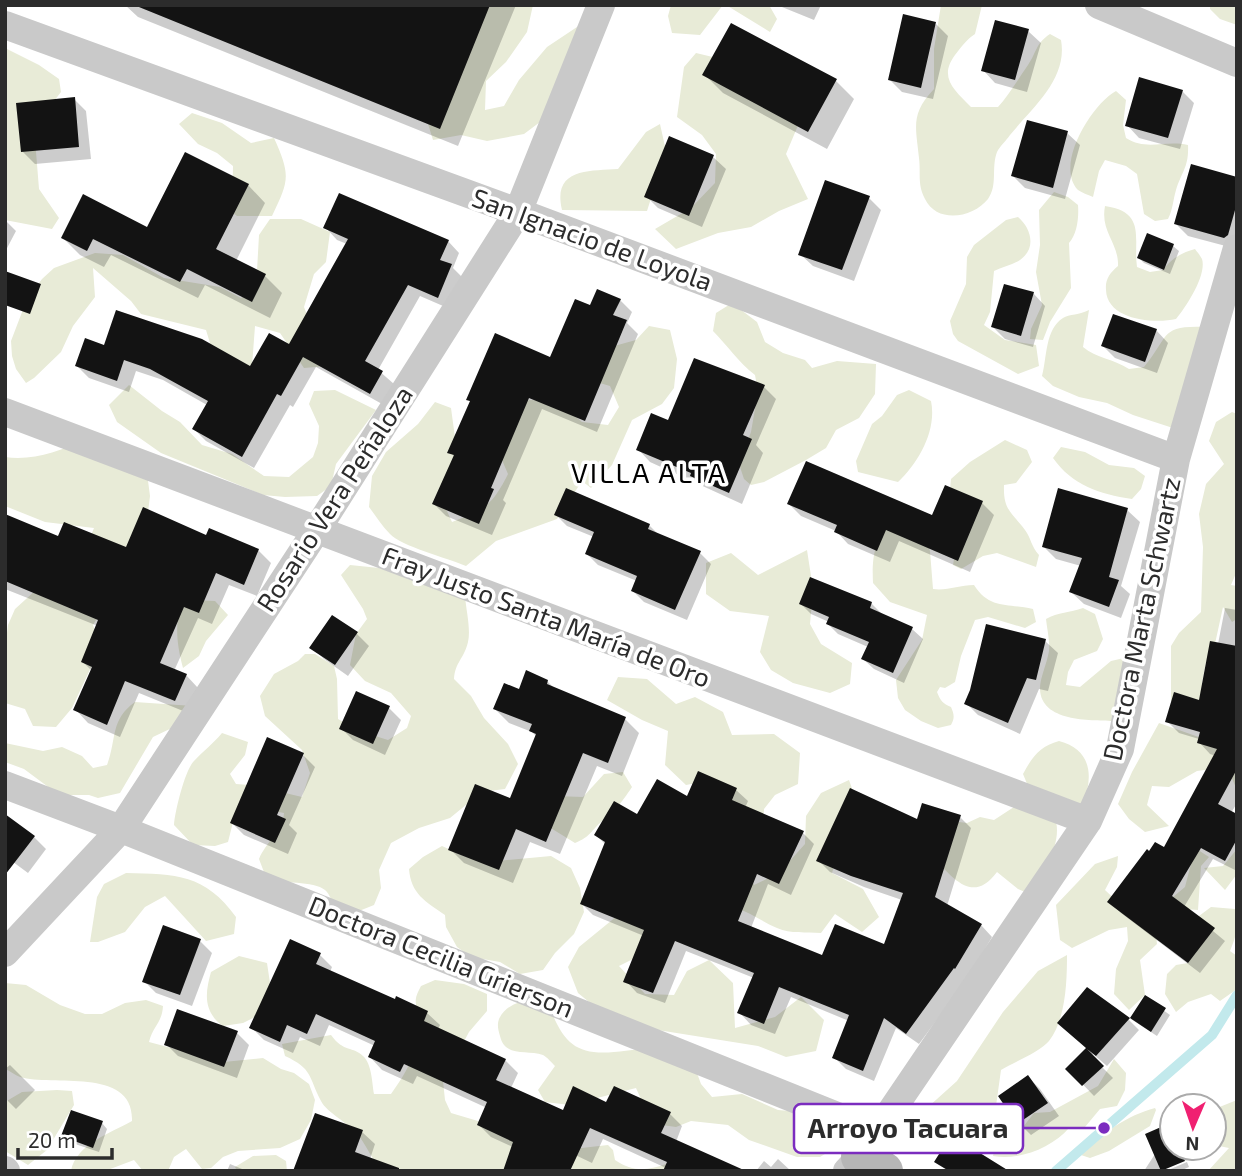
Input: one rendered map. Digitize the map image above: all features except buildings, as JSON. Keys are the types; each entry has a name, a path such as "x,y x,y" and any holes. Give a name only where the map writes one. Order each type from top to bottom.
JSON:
{"street":[{"name":"Rosario Vera Peñaloza","path":"5,953 121,829 316,531 517,212 601,5"},
{"path":"1099,5 1237,63"},
{"name":"San Ignacio de Loyola","path":"5,25 517,212 1176,459"},
{"name":"Doctora Marta Schwartz","path":"867,1158 1088,821 1120,749 1176,459 1237,248"},
{"name":"Fray Justo Santa María de Oro","path":"5,412 1088,821"},
{"name":"Doctora Cecilia Grierson","path":"5,785 121,829 867,1158"}],"green space":[{"path":"462,5 533,5 527,32 506,62 486,81 485,110 504,106 519,80 547,47 580,25 552,113 524,134 487,141 461,135 433,140 425,114"},
{"path":"671,5 723,5 700,35 672,33 668,16"},
{"path":"726,5 769,5 777,19 770,32"},
{"path":"941,5 982,5 975,34 955,55 948,70 951,83 971,107 998,107 1037,48 1050,34 1061,40 1062,54 1054,80 1047,92 997,152 993,188 988,199 974,211 955,216 938,212 925,199 920,183 916,129 921,106 934,89 934,49"},
{"path":"1210,5 1237,5 1237,25 1220,19 1210,9"},
{"path":"5,48 39,65 59,79 61,92 34,127 39,189 59,218 52,229 5,220"},
{"path":"696,53 721,59 799,123 786,154 808,199 751,227 718,233 676,249 655,229 691,208 715,183 716,154 702,135 677,117 684,67"},
{"path":"1116,91 1126,100 1123,125 1126,138 1148,145 1188,145 1186,164 1168,219 1155,221 1144,214 1137,174 1126,166 1105,160 1099,171 1093,197 1078,190 1072,179 1070,166 1079,136 1097,108"},
{"path":"192,113 222,123 251,143 274,138 286,178 272,216 237,216 232,212 233,166 217,153 198,144 179,124"},
{"path":"660,124 666,151 647,211 562,210 560,196 562,186 568,179 585,172 618,169 646,132"},
{"path":"1054,192 1068,197 1078,205 1077,226 1069,243 1071,288 1050,322 1043,340 1030,339 1031,329 1042,305 1036,272 1040,245 1039,210"},
{"path":"1105,206 1118,209 1133,221 1137,267 1150,272 1163,270 1177,256 1195,249 1201,258 1203,266 1199,282 1176,319 1156,321 1133,318 1114,308 1108,300 1106,283 1118,266 1118,258 1105,223"},
{"path":"1018,217 1029,232 1029,250 1020,260 994,271 990,312 984,325 1005,340 1036,345 1039,366 1018,374 958,341 950,321 966,284 967,257 974,245 1006,220"},
{"path":"270,219 301,219 330,232 326,262 314,274 304,307 310,323 339,365 304,368 280,333 255,326 252,366 239,387 213,353 206,330 141,314 131,301 93,268 95,297 73,326 61,352 26,383 16,369 11,341 27,299 54,268 95,253 123,255 164,278 220,287 241,298 256,289 259,235"},
{"path":"732,303 757,322 765,342 783,353 805,360 812,368 837,361 876,364 875,394 859,418 836,430 826,448 764,482 751,485 744,479 739,464 751,432 758,392 755,375 713,331 716,313"},
{"path":"1089,310 1083,347 1129,369 1144,367 1167,335 1173,331 1180,328 1206,327 1176,429 1107,403 1079,397 1053,386 1042,376 1050,336 1057,323 1065,317"},
{"path":"649,326 670,330 677,359 674,388 662,404 632,420 612,465 591,488 582,481 557,519 496,541 466,566 396,538 384,528 369,507 372,476 386,452 418,424 435,402 451,408 459,467 439,494 452,522 480,510 492,500 508,474 499,453 498,417 529,400 557,401 582,422 608,425 619,407 610,386 573,375 607,348 636,340"},
{"path":"129,385 180,422 202,445 232,454 264,476 289,477 313,457 318,443 319,426 309,404 314,391 335,390 376,410 336,464 331,486 317,496 263,495 161,453 117,422 109,405"},
{"path":"909,390 931,401 932,412 929,434 913,465 898,482 858,472 856,461 872,424 882,416 897,395"},
{"path":"1232,412 1237,414 1237,571 1231,585 1237,586 1237,619 1232,622 1223,607 1213,653 1206,662 1202,683 1237,703 1171,701 1171,646 1179,633 1201,612 1203,547 1199,514 1206,484 1224,464 1209,441 1216,422"},
{"path":"84,440 147,473 150,496 148,512 93,625 101,646 72,708 56,727 33,726 25,709 5,703 8,625 15,609 88,543 94,528 45,522 5,506 5,457 26,458 46,454"},
{"path":"1005,440 1027,450 1032,462 1016,483 1004,485 1004,494 1009,510 1025,530 1039,555 1036,567 997,553 983,556 961,569 953,565 955,543 950,501 951,479 970,462"},
{"path":"1061,447 1085,452 1109,465 1134,468 1145,476 1141,489 1132,499 1087,487 1069,475 1053,458"},
{"path":"891,525 925,538 930,551 933,589 974,585 993,602 1033,609 1036,622 1025,628 988,617 975,620 961,656 955,682 945,688 940,687 937,692 942,701 951,707 954,716 951,725 938,728 921,721 905,710 898,698 896,680 922,640 927,615 890,602 873,583 877,544"},
{"path":"807,550 813,589 810,624 821,644 852,663 850,684 830,693 793,683 771,670 760,652 769,616 730,611 706,594 706,563 731,553 758,575"},
{"path":"350,565 379,568 465,596 469,637 454,679 471,696 484,718 508,744 518,764 505,789 489,791 472,800 450,818 419,828 391,843 379,870 381,888 374,905 354,913 337,910 327,892 320,887 267,880 259,859 281,825 284,813 254,807 236,810 228,842 215,846 193,845 174,825 187,773 197,757 222,733 248,742 245,755 230,774 236,784 276,787 281,792 302,797 310,773 302,750 265,716 260,696 274,674 305,654 315,654 334,666 338,719 359,731 388,740 407,728 411,716 391,693 365,681 350,665 356,634 367,619 341,575"},
{"path":"189,600 215,601 228,615 206,641 199,656 183,668 177,629 180,605"},
{"path":"1083,608 1095,614 1103,639 1097,651 1074,660 1066,685 1080,687 1111,661 1124,658 1113,721 1068,717 1049,708 1042,700 1040,684 1049,647 1046,619"},
{"path":"618,677 647,679 676,704 695,697 723,712 732,735 774,734 800,753 798,784 775,795 764,809 762,840 745,860 754,885 779,873 805,844 806,816 821,793 849,780 855,797 832,873 863,889 879,917 862,932 835,914 821,933 799,932 777,928 733,907 707,781 686,785 665,765 668,731 607,700"},
{"path":"135,702 193,706 176,726 153,737 120,793 98,798 89,795 59,795 24,769 5,762 5,743 43,751 62,747 82,756 93,768 107,765 121,716"},
{"path":"1159,723 1224,746 1237,747 1237,790 1227,767 1197,771 1169,787 1152,786 1147,805 1169,826 1145,832 1129,819 1118,804"},
{"path":"1059,741 1078,750 1084,757 1089,774 1083,803 1072,803 1028,786 1023,774 1037,753"},
{"path":"623,772 632,787 618,806 584,838 575,843 541,822 554,796 583,797 604,774"},
{"path":"1017,805 1054,815 1057,825 1055,845 1032,895 1018,889 997,872 980,886 965,885 950,875 935,859 943,820 967,823 980,817 994,820"},
{"path":"442,846 487,862 551,856 571,868 580,888 584,912 574,934 543,970 520,974 500,962 471,957 457,947 446,927 445,915 425,901 410,878 409,869"},
{"path":"1195,848 1209,857 1201,866 1198,910 1185,909 1173,897 1185,887 1191,864 1172,852"},
{"path":"1237,849 1237,874 1225,890 1204,868 1223,866"},
{"path":"1118,856 1117,867 1105,890 1122,906 1155,925 1157,944 1140,960 1145,995 1129,1010 1114,994 1116,969 1128,941 1127,927 1109,930 1072,948 1060,940 1056,905 1095,864"},
{"path":"126,873 175,876 201,884 213,892 236,917 234,934 206,941 165,896 145,907 125,932 98,942 90,942 97,897 104,884"},
{"path":"628,907 661,919 655,948 619,966 645,994 674,995 687,971 709,960 733,983 735,1028 775,1017 801,997 824,1020 816,1051 786,1057 758,1046 639,1027 600,1011 578,993 568,967 579,947"},
{"path":"1211,907 1235,909 1237,930 1230,951 1237,956 1237,989 1220,1001 1211,994 1188,1002 1176,1012 1165,994 1167,974 1176,965 1188,963 1199,916"},
{"path":"1067,955 1066,988 1055,1032 1045,1045 1001,1070 995,1113 951,1135 927,1108 957,1081 1003,1012 1038,971"},
{"path":"239,956 267,963 270,983 261,1014 243,1023 223,1026 212,1015 207,1002 209,980 211,972"},
{"path":"435,980 464,984 487,994 487,1011 469,1032 443,1081 445,1100 451,1113 573,1149 608,1145 613,1150 615,1160 628,1167 646,1169 666,1164 668,1171 384,1171 354,1131 324,1105 309,1074 301,1065 285,1056 282,1044 331,1035 344,1047 366,1059 374,1094 391,1094 408,1067 415,1048 418,1028 417,995 421,986"},
{"path":"5,983 26,985 60,1005 85,1014 102,1014 125,1003 146,1000 163,1006 161,1017 149,1042 224,1062 263,1058 294,1073 309,1084 315,1100 311,1120 300,1139 280,1148 238,1151 223,1157 211,1168 202,1169 186,1149 174,1157 168,1171 143,1171 134,1160 105,1171 71,1171 74,1162 87,1146 132,1121 129,1104 120,1092 106,1086 89,1082 34,1080 20,1077 5,1069"},
{"path":"520,1002 552,1013 562,1033 582,1049 591,1052 655,1052 694,1065 701,1084 712,1097 742,1094 778,1110 813,1113 840,1128 838,1146 820,1157 797,1157 749,1140 728,1125 691,1121 676,1127 662,1125 644,1106 636,1088 570,1105 545,1102 538,1090 555,1066 543,1055 517,1052 507,1047 499,1032 498,1021 503,1013"},
{"path":"1114,1059 1126,1073 1125,1090 1117,1106 1100,1109 1085,1127 1069,1128 1044,1147 1013,1157 993,1156 997,1136 996,1123 1008,1130 1012,1141 1034,1113 1050,1112 1098,1086"},
{"path":"72,1091 74,1105 47,1150 28,1165 5,1151 5,1102 22,1092"},
{"path":"1237,1100 1237,1171 1208,1171 1216,1162 1228,1162 1228,1104"},
{"path":"1155,1108 1150,1126 1109,1151 1090,1158 1081,1155 1115,1126"},
{"path":"276,1155 286,1161 287,1171 237,1171 235,1167 253,1156"}],"waterway":[{"path":"1056,1171 1212,1035 1237,995"}],"place":[{"name":"Arroyo Tacuara","path":"1104,1128"}],"district":[{"name":"VILLA ALTA","path":"649,473"}]}
